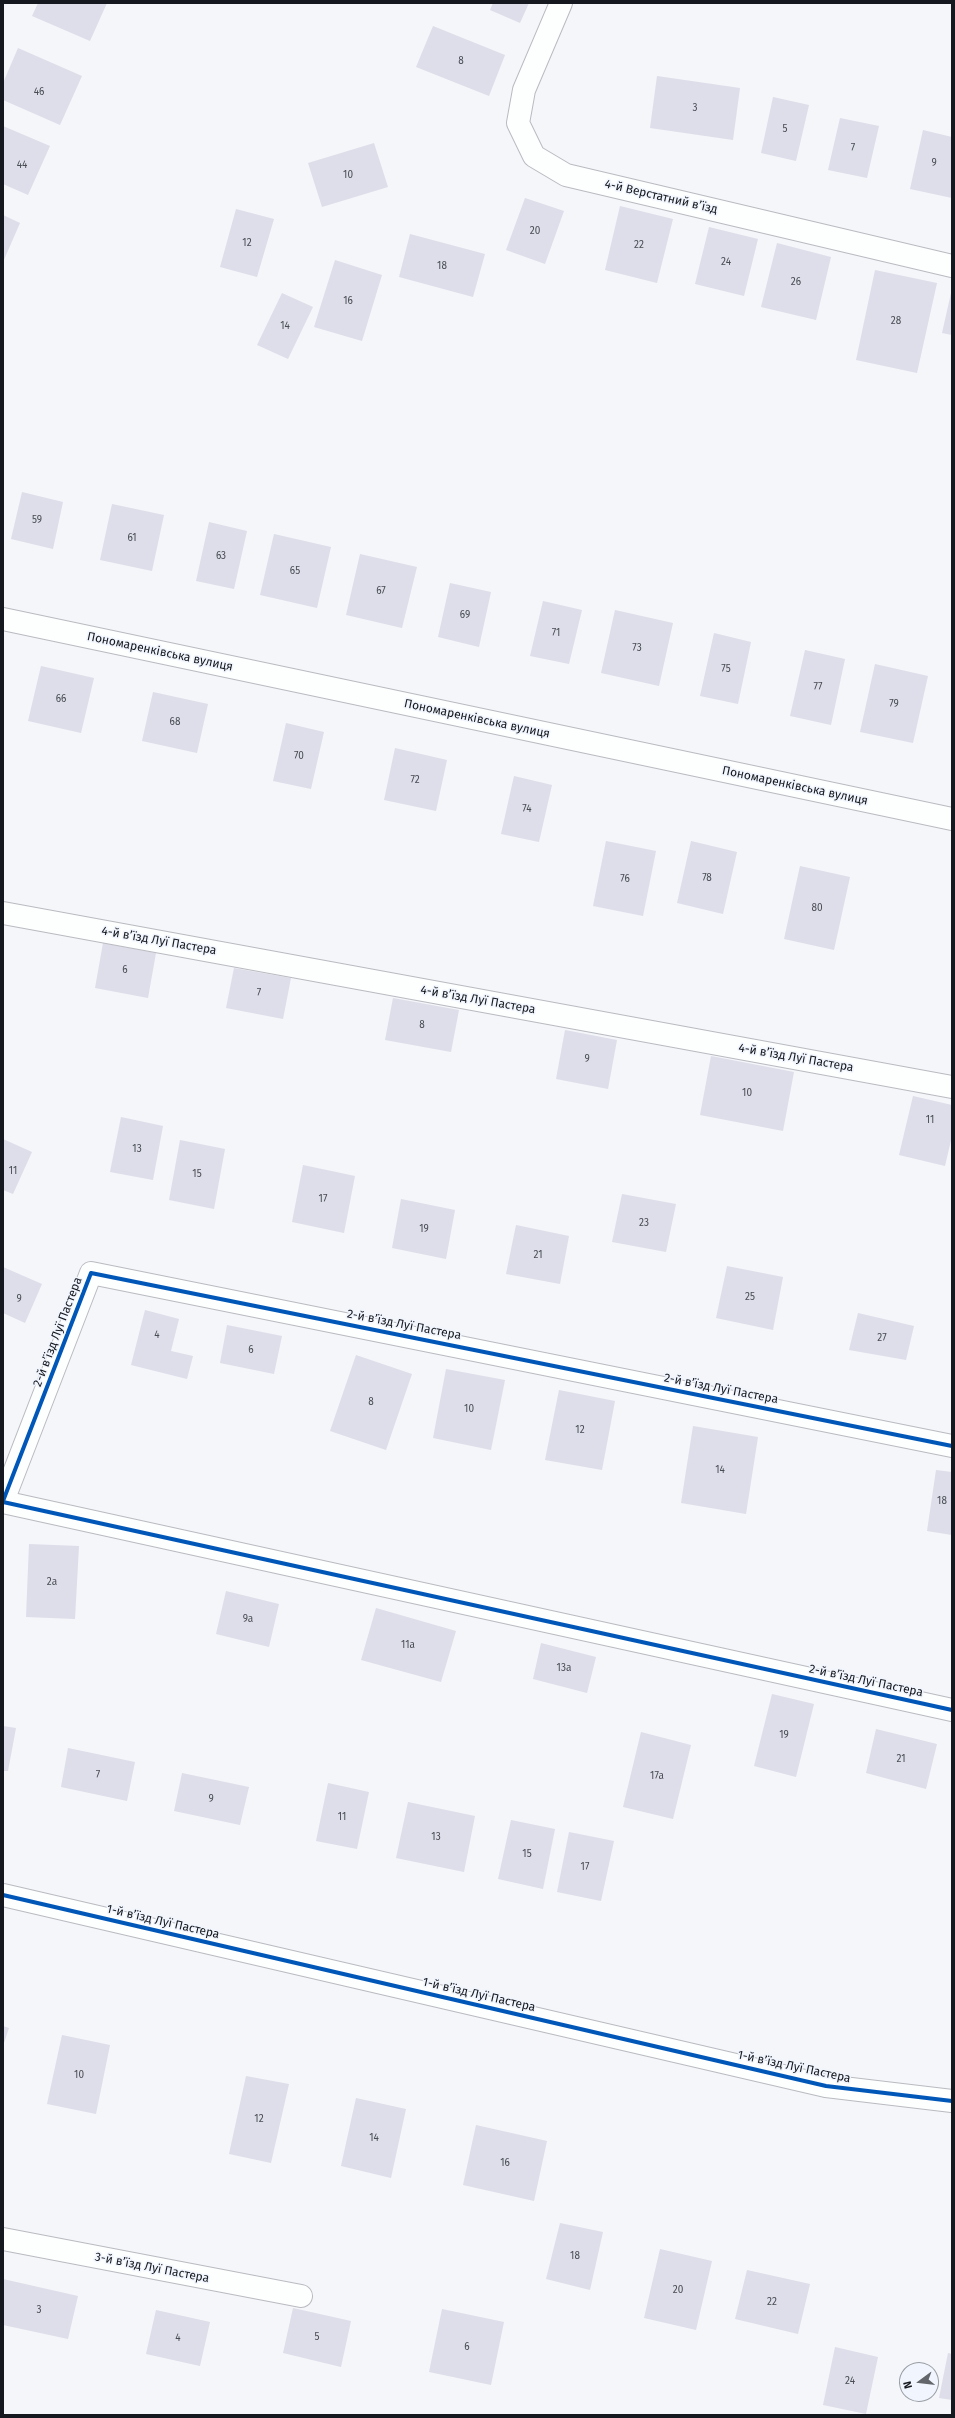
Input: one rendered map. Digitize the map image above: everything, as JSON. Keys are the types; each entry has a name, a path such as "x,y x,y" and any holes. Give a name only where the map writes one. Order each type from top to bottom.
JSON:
{"street":[{"name":"4-й Верстатний в’їзд","path":"561,3 524,90 518,122 534,156 566,174 952,266"},
{"name":"Пономаренківська вулиця","path":"3,619 952,819"},
{"name":"4-й в’їзд Луї Пастера","path":"3,913 952,1087"},
{"name":"2-й в’їзд Луї Пастера","path":"952,1446 91,1273 3,1502 952,1710"},
{"name":"1-й в’їзд Луї Пастера","path":"3,1895 826,2086 952,2101"},
{"name":"3-й в’їзд Луї Пастера","path":"3,2239 301,2296"}],"building":[{"path":"38,3 107,3 90,41 32,16"},
{"path":"493,3 529,3 520,23 490,10"},
{"path":"433,26 505,55 489,96 416,67"},
{"path":"18,48 82,76 60,125 3,100 3,83"},
{"path":"657,76 740,88 733,140 650,128"},
{"path":"773,97 809,105 796,161 761,153"},
{"path":"840,118 879,126 867,178 828,170"},
{"path":"3,126 50,146 28,195 3,184"},
{"path":"923,130 952,137 952,198 910,189"},
{"path":"374,143 388,187 322,207 308,163"},
{"path":"525,198 564,211 545,264 506,250"},
{"path":"620,206 673,219 657,283 605,270"},
{"path":"236,209 274,219 257,277 220,267"},
{"path":"3,215 20,223 3,262"},
{"path":"709,227 758,239 744,296 695,284"},
{"path":"410,234 485,254 473,297 399,277"},
{"path":"777,243 831,257 816,320 761,307"},
{"path":"335,260 382,275 362,341 314,327"},
{"path":"875,270 937,283 917,373 856,360"},
{"path":"282,293 313,307 288,359 257,345"},
{"path":"952,293 952,335 942,333"},
{"path":"22,492 63,502 53,549 11,539"},
{"path":"112,504 164,515 152,571 100,560"},
{"path":"209,522 247,531 234,589 196,581"},
{"path":"274,534 331,547 317,608 260,595"},
{"path":"360,554 417,567 402,628 346,615"},
{"path":"450,583 491,592 479,647 438,637"},
{"path":"543,601 582,610 569,664 530,656"},
{"path":"615,610 673,623 659,686 601,673"},
{"path":"714,633 751,642 738,704 700,696"},
{"path":"805,650 845,659 831,725 790,716"},
{"path":"875,664 928,676 913,743 860,732"},
{"path":"41,666 94,678 81,733 28,721"},
{"path":"153,692 208,704 197,753 142,741"},
{"path":"286,723 324,732 311,789 273,781"},
{"path":"395,748 447,760 436,811 384,800"},
{"path":"514,776 552,785 539,842 501,834"},
{"path":"606,841 656,851 643,916 593,906"},
{"path":"691,841 737,852 723,914 677,903"},
{"path":"800,866 850,877 834,950 784,939"},
{"path":"103,943 156,953 148,998 95,988"},
{"path":"234,968 291,978 283,1019 226,1008"},
{"path":"393,998 459,1010 451,1052 385,1040"},
{"path":"565,1030 617,1040 608,1089 556,1079"},
{"path":"711,1056 794,1072 783,1131 700,1115"},
{"path":"913,1096 952,1105 952,1136 945,1166 899,1155"},
{"path":"121,1117 163,1126 153,1180 110,1172"},
{"path":"3,1139 32,1152 13,1194 3,1190"},
{"path":"180,1140 225,1149 214,1209 169,1200"},
{"path":"303,1165 355,1176 344,1233 292,1222"},
{"path":"622,1194 676,1204 666,1252 612,1242"},
{"path":"401,1199 455,1210 446,1259 392,1248"},
{"path":"516,1225 569,1236 560,1284 506,1274"},
{"path":"727,1266 783,1277 773,1330 716,1318"},
{"path":"3,1267 42,1284 25,1323 3,1313"},
{"path":"145,1310 179,1319 171,1351 193,1356 187,1379 131,1365"},
{"path":"858,1313 914,1326 906,1360 849,1350"},
{"path":"227,1325 282,1336 274,1374 220,1363"},
{"path":"356,1355 412,1374 386,1450 330,1431"},
{"path":"446,1369 505,1380 491,1450 433,1438"},
{"path":"559,1390 615,1401 602,1470 545,1460"},
{"path":"693,1426 758,1437 746,1514 681,1503"},
{"path":"936,1470 952,1472 952,1535 927,1531"},
{"path":"29,1544 79,1546 75,1619 26,1617"},
{"path":"226,1591 279,1604 269,1647 216,1634"},
{"path":"376,1608 456,1631 441,1682 361,1660"},
{"path":"541,1643 596,1657 587,1693 533,1679"},
{"path":"772,1694 814,1704 796,1777 754,1766"},
{"path":"3,1726 16,1728 8,1771 3,1771"},
{"path":"876,1729 937,1744 926,1789 866,1773"},
{"path":"641,1732 691,1745 673,1819 623,1807"},
{"path":"68,1748 135,1762 127,1801 61,1787"},
{"path":"182,1773 249,1787 240,1825 174,1811"},
{"path":"328,1783 369,1792 357,1849 316,1841"},
{"path":"408,1802 475,1816 464,1872 396,1858"},
{"path":"511,1820 555,1829 543,1889 498,1879"},
{"path":"569,1832 614,1841 601,1901 557,1892"},
{"path":"3,2026 9,2028 3,2046"},
{"path":"62,2035 110,2045 96,2114 47,2104"},
{"path":"246,2076 289,2084 271,2163 229,2154"},
{"path":"356,2098 406,2109 391,2178 341,2166"},
{"path":"476,2125 547,2141 534,2201 463,2185"},
{"path":"560,2223 603,2232 590,2290 546,2279"},
{"path":"660,2249 712,2261 696,2330 644,2318"},
{"path":"747,2270 810,2284 798,2334 735,2319"},
{"path":"3,2279 78,2296 68,2339 3,2325"},
{"path":"293,2308 351,2321 341,2367 283,2353"},
{"path":"442,2309 504,2322 491,2385 429,2372"},
{"path":"156,2310 210,2322 200,2366 146,2354"},
{"path":"835,2347 878,2357 866,2414 823,2405"},
{"path":"948,2353 952,2354 952,2400 939,2398"}],"cycle path":[{"path":"3,1501 91,1273 952,1446"},
{"path":"3,1502 952,1710"},
{"path":"3,1895 826,2086 952,2101"}]}
